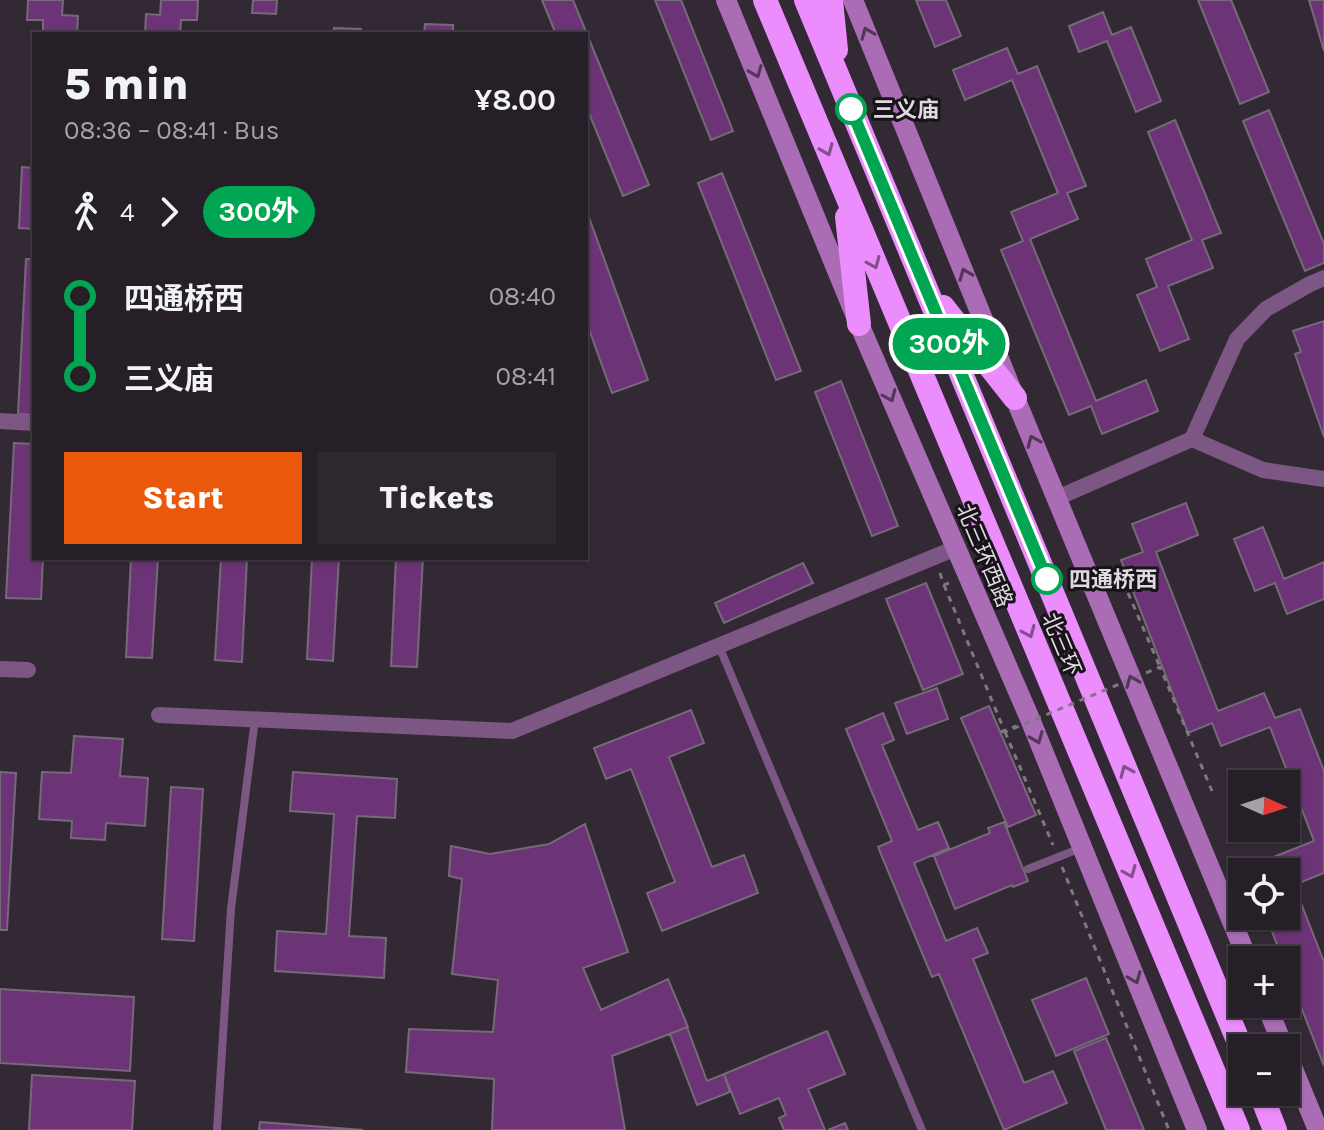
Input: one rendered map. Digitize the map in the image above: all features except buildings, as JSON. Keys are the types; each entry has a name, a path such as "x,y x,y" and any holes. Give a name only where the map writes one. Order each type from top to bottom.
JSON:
{"highway":[{"name":"北三环","path":"765,0 1238,1130"},
{"name":"北三环","path":"806,0 1235,1034"},
{"path":"831,0 839,80"},
{"path":"844,191 859,324"},
{"path":"924,284 1015,398"},
{"path":"1266,1106 1275,1130"}],"street":[{"name":"北三环西路","path":"726,0 859,324 867,354 1030,719 1197,1130"},
{"path":"853,0 1242,946"},
{"path":"1057,498 1192,439 1237,339 1266,309 1324,278"},
{"path":"0,421 32,423"},
{"path":"1192,439 1263,470 1324,479"},
{"path":"159,715 512,731 956,548"},
{"path":"0,669 28,670"},
{"path":"1300,1086 1318,1130"}],"lane":[{"path":"719,646 922,1130"},
{"path":"217,1130 231,909 255,719"},
{"path":"1028,869 1082,847"}],"path":[{"path":"944,585 1169,1130"},
{"path":"1128,593 1212,791"},
{"path":"1005,732 1160,667"}],"bus line":[{"name":"300外","path":"851,109 1047,579"}],"place":[{"name":"三义庙","path":"851,109"},
{"name":"四通桥西","path":"1047,579"}]}
